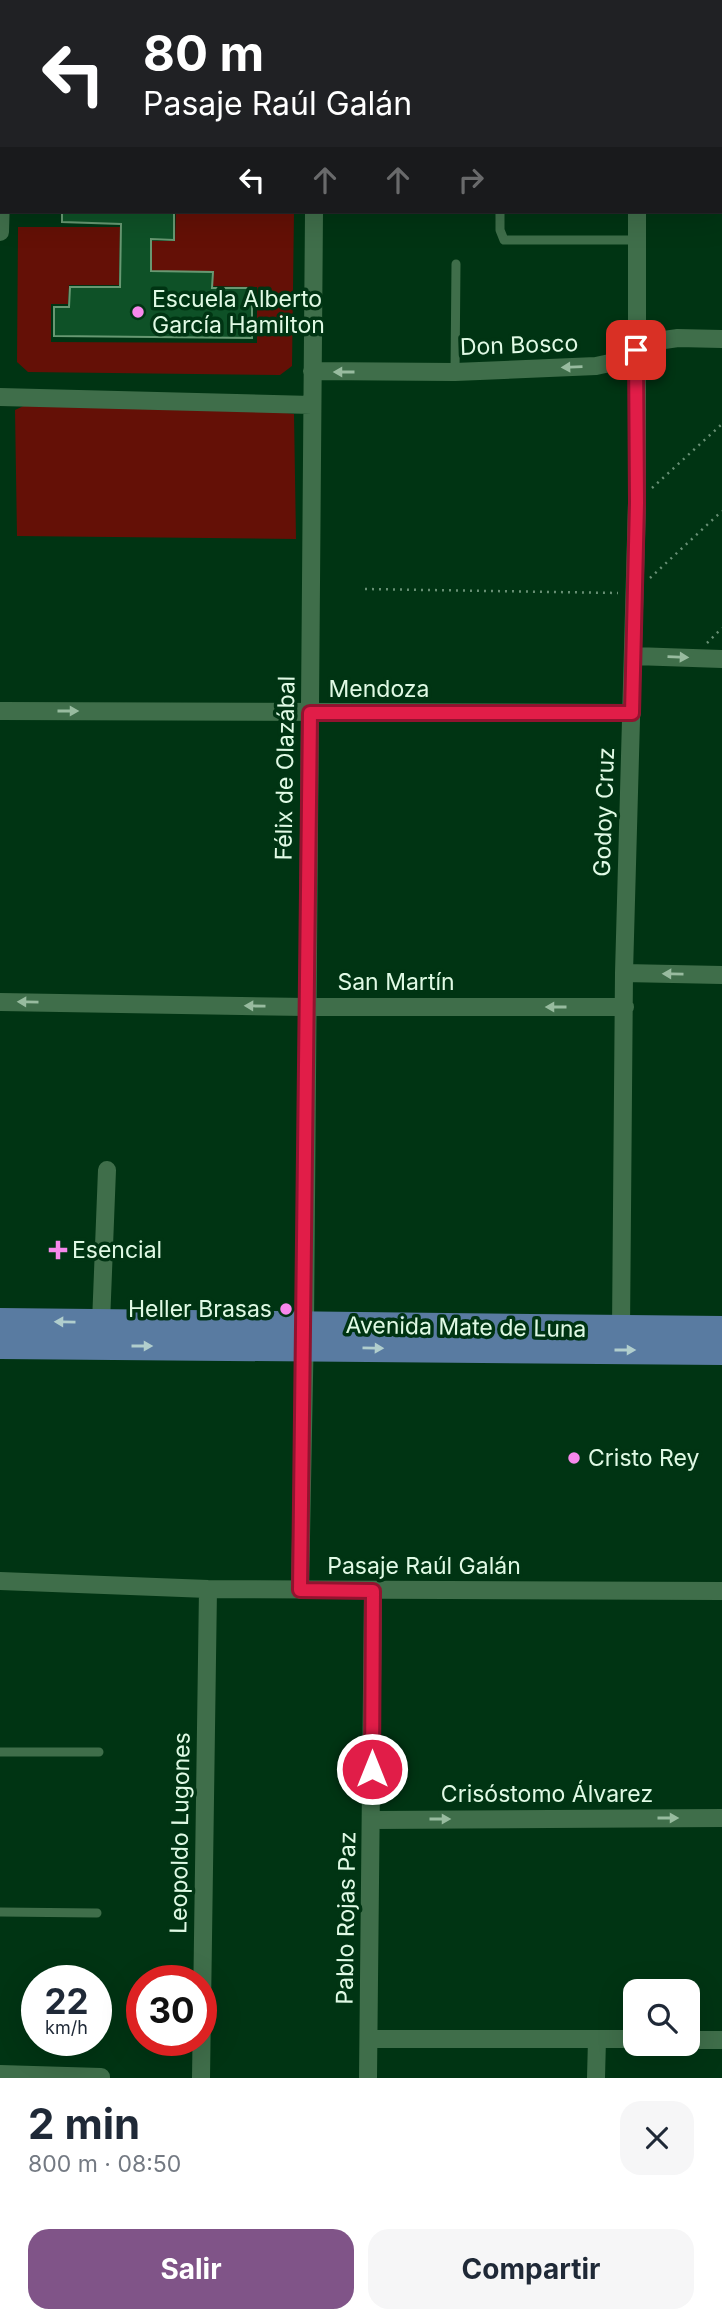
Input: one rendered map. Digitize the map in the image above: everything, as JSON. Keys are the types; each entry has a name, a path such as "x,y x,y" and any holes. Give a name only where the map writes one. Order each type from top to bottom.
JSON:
{"main road":[{"name":"Avenida Mate de Luna","path":"0,1322 101,1323 305,1336 722,1351"},
{"name":"Avenida Mate de Luna","path":"0,1345 621,1329 722,1330"}],"street":[{"path":"0,232 1,214"},
{"name":"Félix de Olazábal","path":"305,1336 314,214"},
{"name":"Godoy Cruz","path":"621,1329 624,973 637,503 637,214"},
{"name":"Don Bosco","path":"312,371 455,372 596,366 619,361 657,341 678,338 722,339"},
{"path":"0,397 312,405"},
{"path":"634,656 722,659"},
{"name":"Mendoza","path":"0,711 632,713"},
{"path":"624,973 722,975"},
{"name":"San Martín","path":"0,1002 306,1007 625,1007"},
{"path":"101,1323 107,1170"},
{"path":"300,1590 305,1336"},
{"name":"Pasaje Raúl Galán","path":"0,1581 208,1589 722,1591"},
{"name":"Leopoldo Lugones","path":"201,2078 208,1589"},
{"name":"Pablo Rojas Paz","path":"368,2078 373,1591"},
{"name":"Crisóstomo Álvarez","path":"372,1819 722,1818"},
{"path":"369,2039 623,2039"},
{"path":"596,2078 597,2039"},
{"path":"700,2040 722,2040"},
{"path":"0,2074 101,2077"}],"lane":[{"path":"500,214 499,230 504,240 637,240"},
{"path":"455,372 456,264"},
{"path":"0,1752 99,1752"},
{"path":"0,1912 97,1913"}],"path":[{"path":"637,503 722,424"},
{"path":"365,589 635,593 722,511"}],"shaded area":[{"path":"176,214 294,214 292,366 280,375 28,372 17,362 18,227 120,227 119,285 69,285 68,304 51,304 51,342 257,343 257,287 213,286 213,271 152,271 152,241 175,241"},
{"path":"30,403 254,409 294,414 296,539 17,536 15,410"}],"building":[{"path":"62,214 174,214 174,240 151,239 151,271 213,272 212,288 252,288 252,338 54,336 54,307 69,307 70,287 120,287 121,224 62,222"}],"place":[{"name":"Escuela Alberto García Hamilton","path":"138,312"},
{"name":"Esencial","path":"58,1250"},
{"name":"Heller Brasas","path":"286,1309"},
{"name":"Cristo Rey","path":"574,1458"}],"route":[{"path":"372,1769 373,1591 300,1590 310,713 632,713 637,503 636,350"}]}
